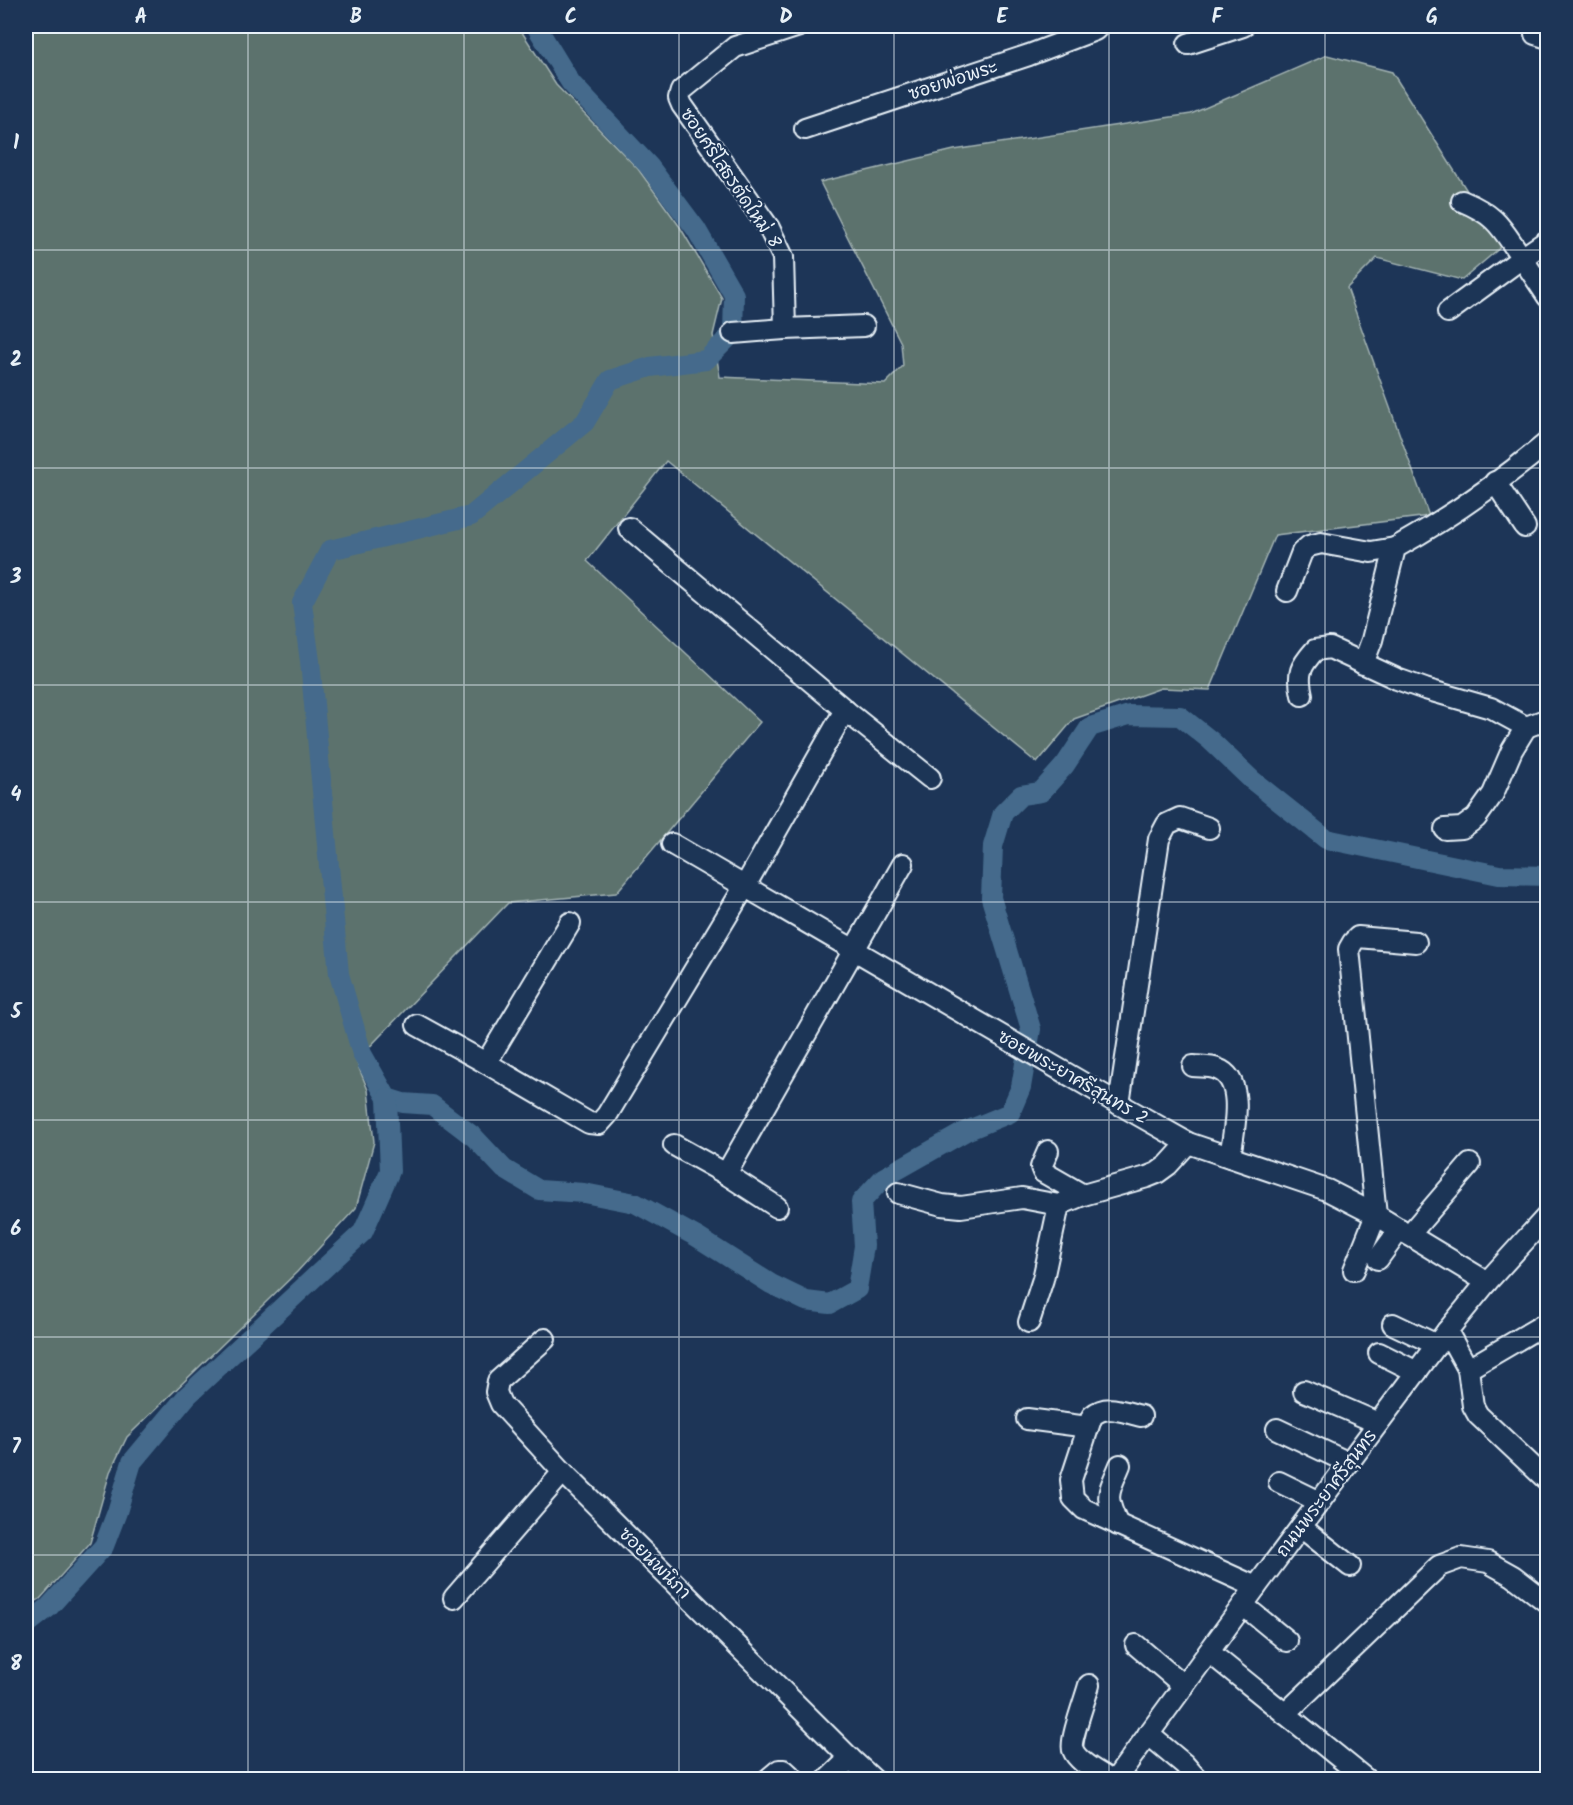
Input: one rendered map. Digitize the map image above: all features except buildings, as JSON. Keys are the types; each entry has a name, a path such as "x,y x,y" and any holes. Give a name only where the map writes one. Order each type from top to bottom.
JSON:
{"street":[{"name":"ซอยศรีโสธรตัดใหม่ 8","path":"785,329 783,256 769,228 679,98 681,91 689,83 735,47 799,26"},
{"name":"ซอยพ่อพระ","path":"805,129 1029,56 1095,30 1098,26"},
{"path":"1188,44 1243,26"},
{"path":"1462,201 1482,210 1496,220 1548,297"},
{"path":"1448,312 1548,240"},
{"path":"733,333 864,326"},
{"path":"1287,591 1302,552 1310,546 1321,543 1371,552 1395,548 1441,521 1524,462 1548,442"},
{"path":"1495,483 1525,527"},
{"path":"629,528 845,710 930,778"},
{"path":"1363,664 1372,640 1395,548"},
{"path":"1302,695 1298,678 1305,661 1315,650 1330,648 1425,689 1491,708 1526,727"},
{"path":"417,1025 589,1123 599,1124 608,1115 746,886 845,710"},
{"path":"1445,829 1462,828 1476,818 1493,794 1512,750 1526,727 1548,719"},
{"path":"1119,1104 1159,839 1167,824 1180,818 1209,828"},
{"name":"ซอยพระยาศรีสุนทร 2","path":"672,844 1188,1143 1327,1190 1376,1215 1487,1282"},
{"path":"726,1174 903,864"},
{"path":"486,1063 570,923"},
{"path":"1354,1270 1376,1215 1349,949 1358,937 1416,942"},
{"path":"1193,1066 1217,1069 1227,1075 1234,1088 1236,1112 1230,1157"},
{"path":"898,1193 942,1205 961,1207 1022,1197 1059,1205 1083,1195 1157,1173 1168,1165 1188,1143"},
{"path":"674,1145 726,1174 777,1207"},
{"path":"1048,1151 1041,1167 1043,1172 1083,1195"},
{"path":"1377,1259 1470,1164"},
{"path":"1029,1322 1046,1269 1059,1205"},
{"name":"ถนนพระยาศรีสุนทร","path":"1115,1779 1442,1338 1487,1282 1548,1215"},
{"path":"1468,1369 1548,1322"},
{"path":"1393,1324 1442,1338 1468,1369 1472,1399 1478,1415 1547,1478"},
{"name":"ซอยนพนิภา","path":"545,1339 498,1381 496,1392 501,1404 563,1472 850,1758 874,1779"},
{"path":"1379,1353 1417,1372"},
{"path":"1304,1391 1378,1423"},
{"path":"1141,1416 1108,1408 1099,1410 1092,1416 1071,1480 1073,1498 1084,1509 1256,1587"},
{"path":"1027,1419 1088,1427"},
{"path":"1277,1429 1349,1463"},
{"path":"1118,1525 1109,1507 1108,1497 1120,1465"},
{"path":"454,1598 563,1472"},
{"path":"1279,1482 1320,1502"},
{"path":"1301,1527 1350,1566"},
{"path":"1285,1714 1439,1566 1461,1558 1488,1562 1514,1576 1548,1604"},
{"path":"1243,1605 1287,1641"},
{"path":"1136,1645 1184,1686"},
{"path":"1209,1652 1367,1779"},
{"path":"1089,1685 1074,1734 1073,1751 1082,1761 1110,1779"},
{"path":"1148,1734 1184,1764 1197,1779"},
{"path":"827,1779 850,1758"},
{"path":"767,1779 779,1770 784,1770 795,1779"}],"green space":[{"path":"26,26 518,26 556,85 638,169 680,227 722,298 713,335 720,377 885,384 903,366 901,343 820,182 954,150 1191,114 1327,55 1392,72 1502,246 1462,280 1377,258 1347,288 1429,516 1275,535 1210,690 1161,688 1074,719 1037,763 666,461 587,561 760,722 616,893 508,903 356,1061 368,1090 374,1142 356,1208 297,1272 127,1437 110,1472 90,1543 40,1599 26,1607"}],"waterway":[{"path":"536,26 571,83 649,166 696,229 734,295 733,333 706,360 650,367 610,380 585,422 471,516 330,550 302,603 310,661 339,974 362,1054 387,1098 403,1103 432,1105 474,1137 504,1169 539,1190 584,1193 635,1203 697,1237 771,1284 806,1301 830,1304 857,1289 864,1246 861,1202 883,1178 966,1131 1010,1113 1021,1087 1031,1029 991,898 993,846 1003,813 1021,795 1041,792 1065,765 1090,727 1129,715 1180,716 1210,740 1252,780 1326,839 1499,875 1548,876"},
{"path":"26,1625 49,1607 104,1546 132,1462 187,1396 363,1232 390,1171 387,1098"}]}
